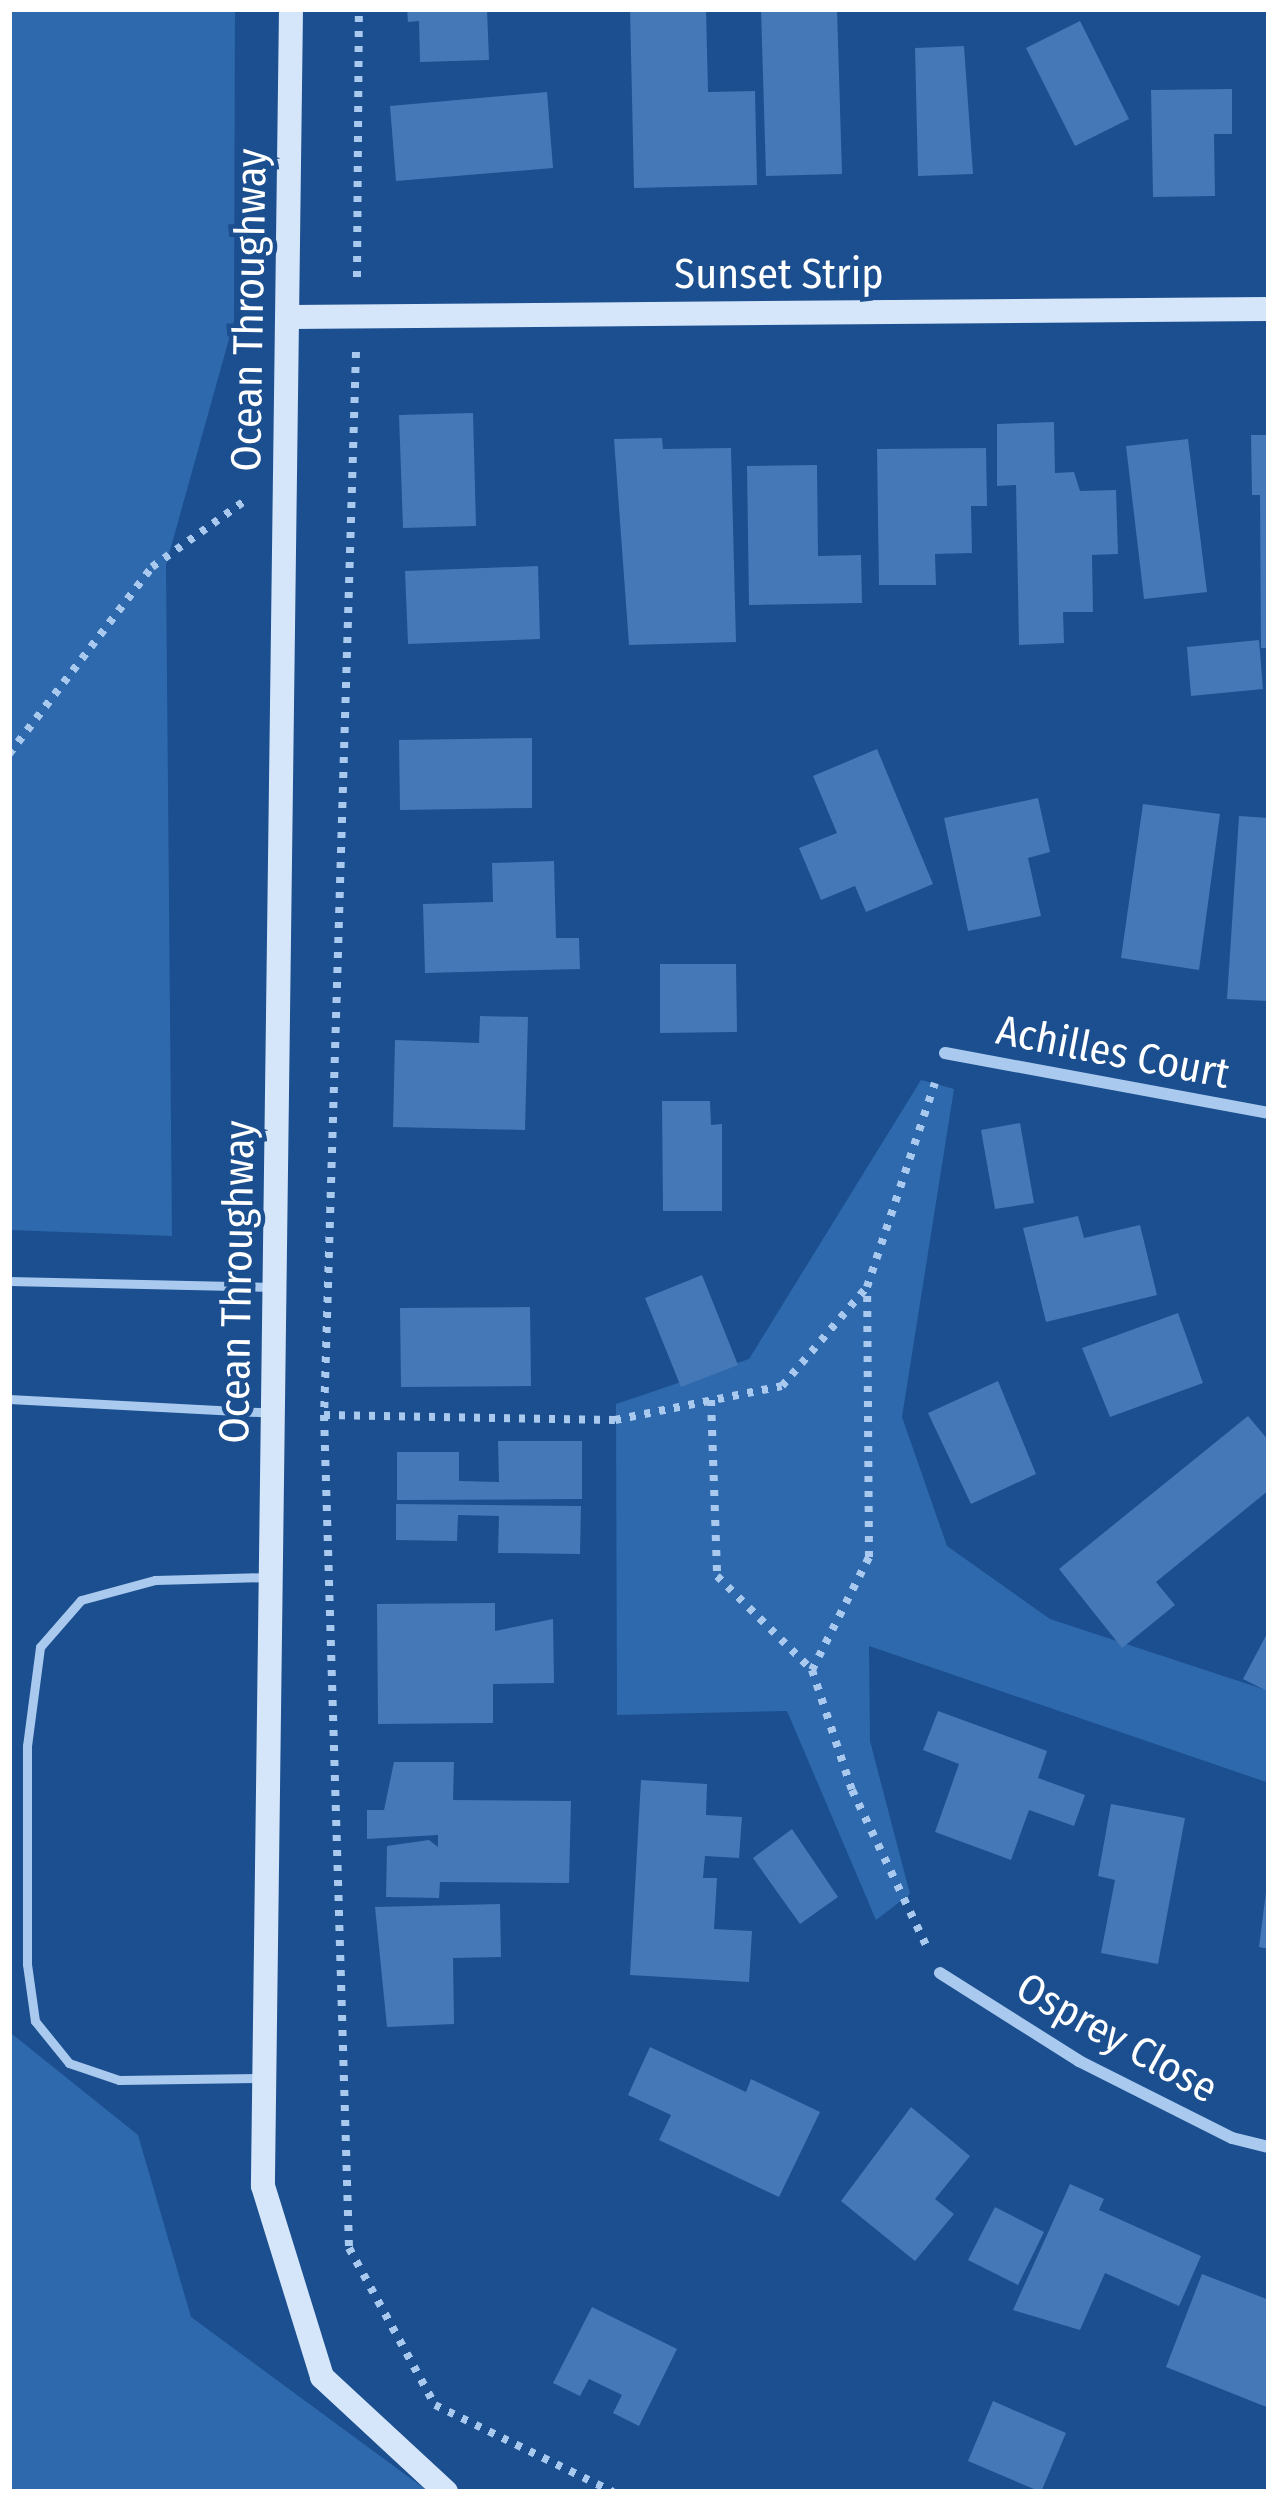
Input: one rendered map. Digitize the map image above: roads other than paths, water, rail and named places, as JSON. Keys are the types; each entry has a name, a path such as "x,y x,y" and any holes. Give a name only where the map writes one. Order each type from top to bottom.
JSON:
{"street":[{"name":"Ocean Throughway","path":"291,9 263,2186 322,2377 446,2492"},
{"name":"Sunset Strip","path":"289,317 1269,309"},
{"name":"Achilles Court","path":"945,1053 1269,1113"},
{"name":"Osprey Close","path":"940,1973 1078,2061 1232,2138 1269,2146"}],"lane":[{"path":"9,1281 275,1287"},
{"path":"9,1399 274,1414"},
{"path":"265,2078 118,2080 69,2063 35,2020 27,1964 27,1746 40,1647 81,1600 155,1580 272,1577"}]}
